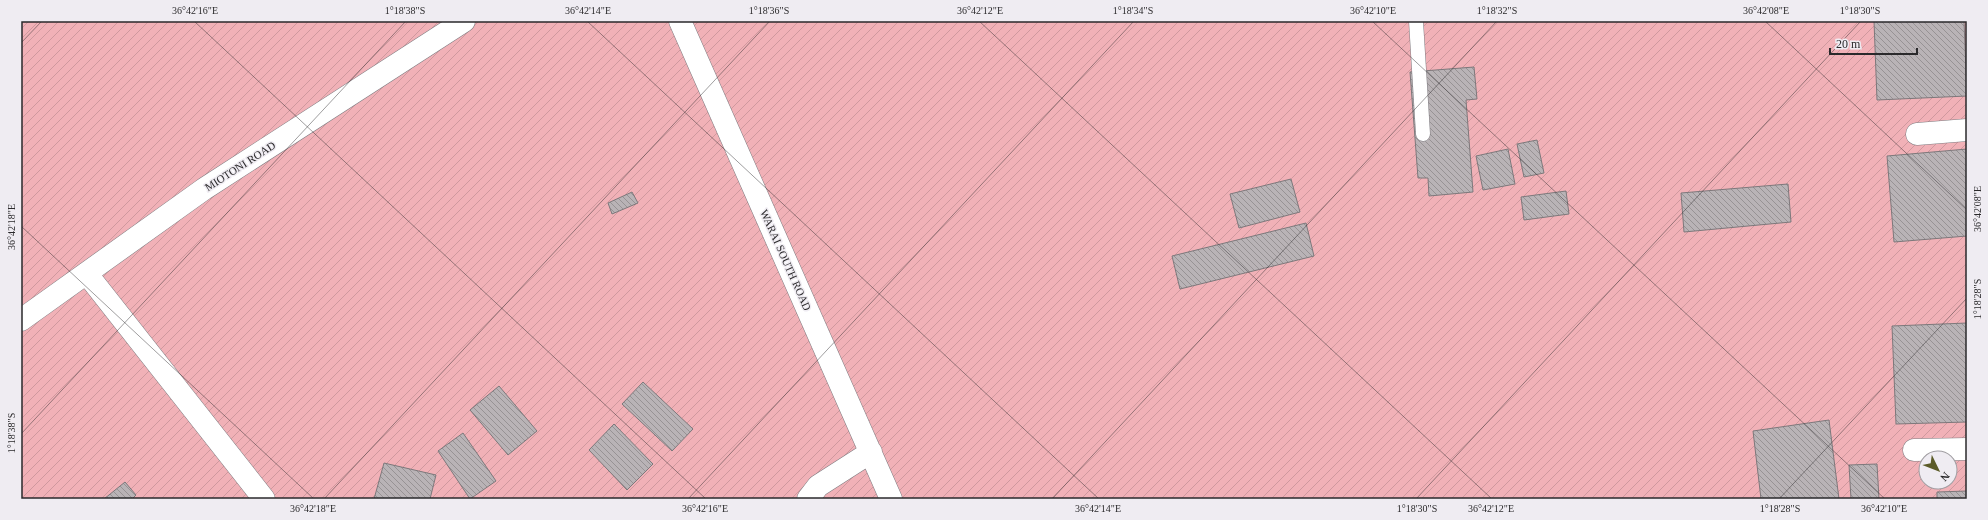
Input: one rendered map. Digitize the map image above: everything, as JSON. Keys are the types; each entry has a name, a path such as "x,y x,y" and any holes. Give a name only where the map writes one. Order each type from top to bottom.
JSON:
{"street":[{"name":"MIOTONI ROAD","path":"21,320 87,274 204,188 464,21"},
{"name":"WARAI SOUTH ROAD","path":"680,21 891,499"},
{"path":"1917,134 1967,130"},
{"path":"87,274 264,499"},
{"path":"1914,450 1967,449"},
{"path":"808,499 818,486 871,452"}],"lane":[{"path":"1416,21 1423,134"}],"shaded area":[{"path":"21,21 1967,21 1967,499 21,499"}],"building":[{"path":"1874,21 1964,21 1967,96 1877,100"},
{"path":"1474,67 1477,99 1466,100 1473,192 1429,196 1428,178 1418,178 1410,72"},
{"path":"1537,140 1544,173 1524,177 1517,144"},
{"path":"1508,149 1515,184 1483,190 1476,156"},
{"path":"1967,149 1967,236 1894,242 1887,156"},
{"path":"1291,179 1300,212 1239,228 1230,194"},
{"path":"1788,184 1791,222 1684,232 1681,193"},
{"path":"1566,191 1569,214 1524,220 1521,197"},
{"path":"632,192 638,203 612,214 608,203"},
{"path":"1306,223 1314,256 1180,289 1172,256"},
{"path":"1967,323 1967,422 1896,424 1892,326"},
{"path":"643,382 693,429 672,451 622,404"},
{"path":"499,386 537,431 508,455 470,410"},
{"path":"1829,420 1839,499 1761,499 1753,431"},
{"path":"614,424 653,464 627,490 589,450"},
{"path":"463,433 496,481 470,499 438,451"},
{"path":"384,463 436,475 430,499 374,499"},
{"path":"1877,464 1879,499 1851,499 1849,465"},
{"path":"125,482 136,495 132,499 104,499"},
{"path":"1967,491 1967,499 1937,499 1937,492"}]}
